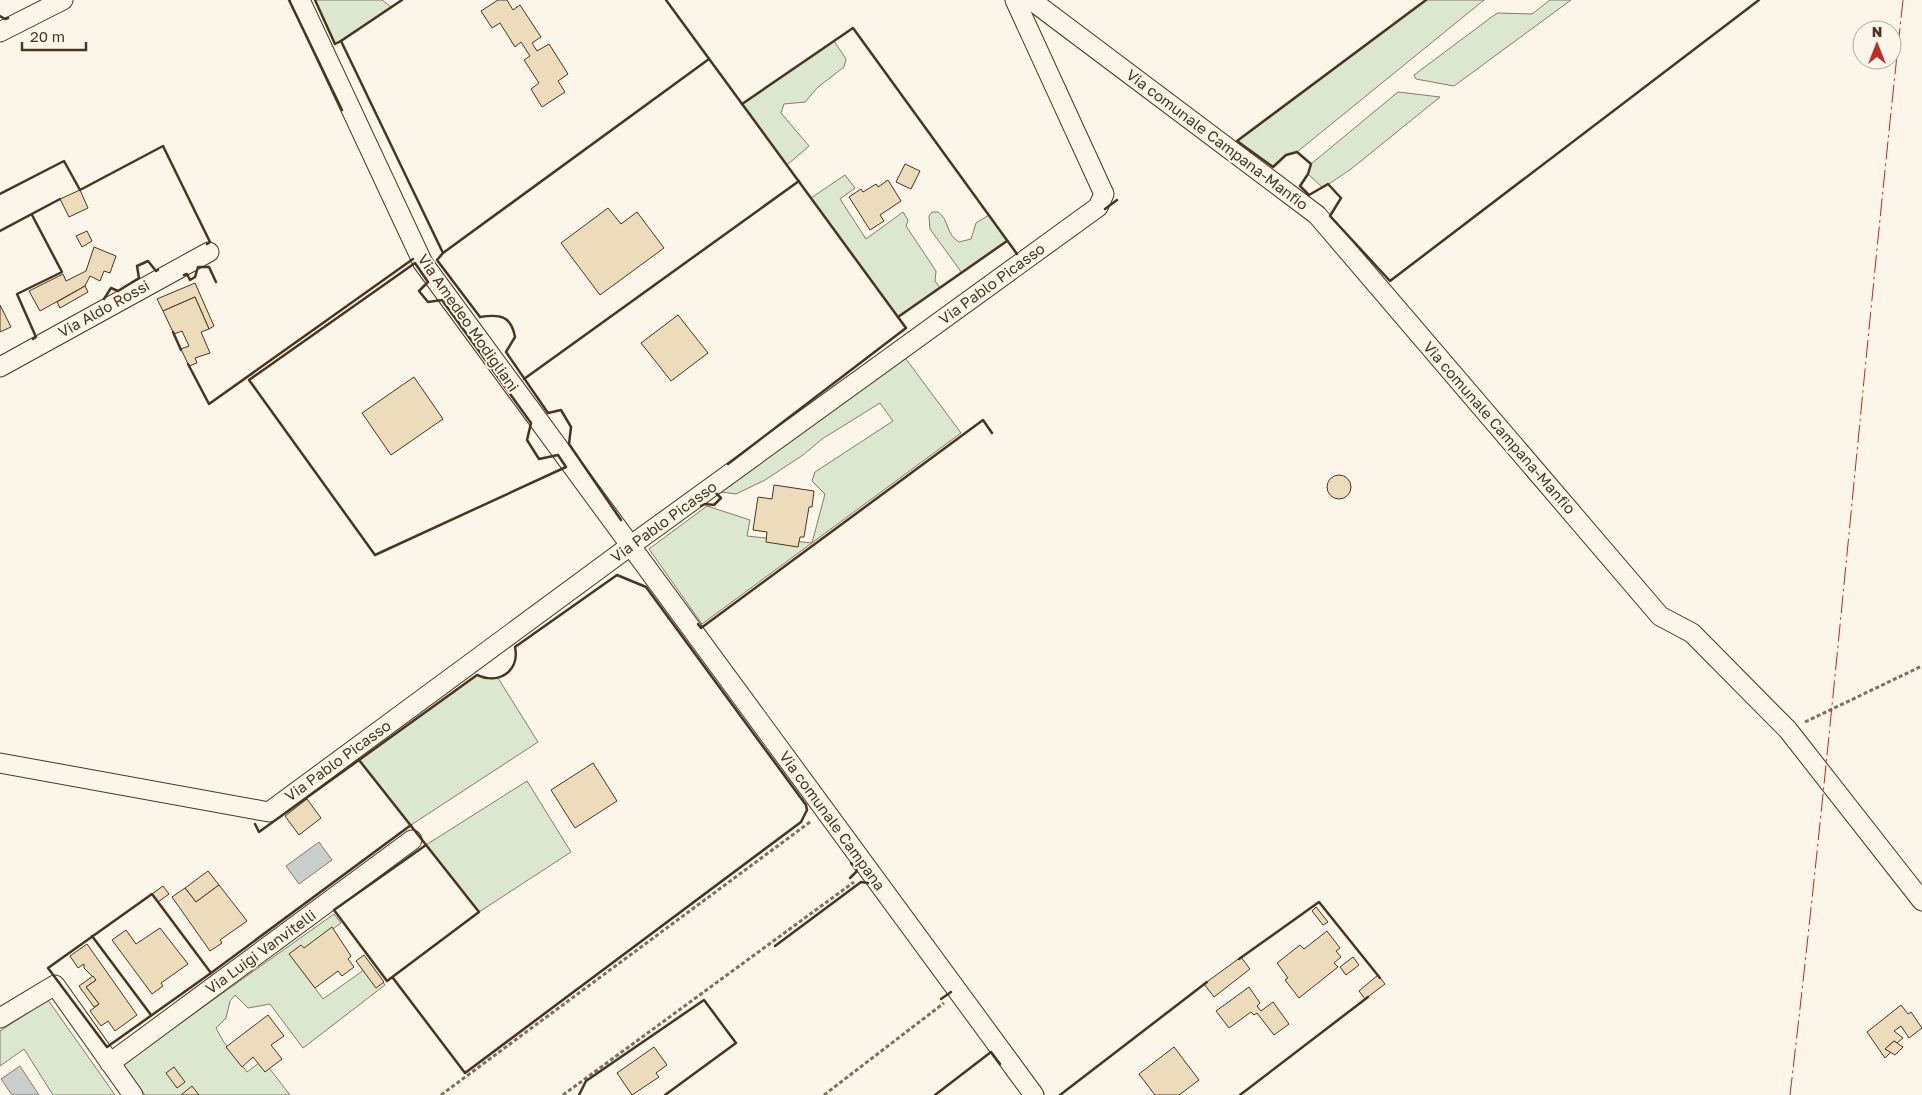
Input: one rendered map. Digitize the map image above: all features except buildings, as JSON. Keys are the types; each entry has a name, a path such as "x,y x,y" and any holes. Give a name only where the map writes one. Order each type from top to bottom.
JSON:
{"street":[{"path":"0,32 63,0"},
{"name":"Via Amedeo Modigliani","path":"300,0 423,263 630,546"},
{"name":"Via Pablo Picasso","path":"0,763 269,812 630,546 1098,207 1104,194 1015,0"},
{"name":"Via comunale Campana-Manfio","path":"1031,0 1317,215 1660,616 1692,633 1788,730 1922,901"},
{"name":"Via Aldo Rossi","path":"0,367 209,252"},
{"name":"Via comunale Campana","path":"630,546 1034,1095"},
{"name":"Via Luigi Vanvitelli","path":"110,1063 412,840"},
{"path":"0,1018 55,985 133,1095"}],"path":[{"path":"1788,730 1922,666"},
{"path":"442,1095 825,811"},
{"path":"563,1095 869,871"},
{"path":"824,1095 959,992"}],"green space":[{"path":"315,0 382,0 391,7 335,44"},
{"path":"1426,0 1484,0 1297,152 1286,155 1273,167 1237,141"},
{"path":"1550,0 1571,0 1454,86 1416,79 1414,75 1498,13 1532,14"},
{"path":"834,41 846,59 844,67 818,87 805,102 784,104 781,113 809,146 787,165 742,104"},
{"path":"1398,92 1440,97 1351,169 1323,188 1308,174 1311,164"},
{"path":"845,175 855,188 840,199 866,239 903,212 908,220 906,226 936,271 935,281 940,288 898,317 811,198"},
{"path":"932,212 938,212 942,215 952,235 959,242 971,239 976,223 989,215 1007,241 962,273 930,229 929,216"},
{"path":"903,355 961,433 812,543 825,494 812,481 815,472 893,421 880,403 822,439 803,455 765,480 736,494 721,492"},
{"path":"707,506 750,520 747,536 812,543 702,624 649,549"},
{"path":"477,675 484,678 498,678 538,742 411,825 359,760"},
{"path":"527,781 571,852 479,912 426,845"},
{"path":"334,914 341,923 293,958 323,999 371,965 385,985 303,1048 270,1004 248,1008 235,995 230,1001 226,1018 216,1028 223,1041 247,1072 263,1060 290,1095 145,1095 123,1064"},
{"path":"48,1000 115,1095 53,1095 24,1049 0,1066 0,1031"}],"shaded area":[{"path":"319,842 332,860 299,884 286,866"},
{"path":"20,1066 39,1095 12,1095 1,1079"}],"wall":[{"path":"289,0 342,110"},
{"path":"315,0 335,44 341,41 443,253 437,260 480,317 498,316 511,324 515,337 506,352 548,413 561,410 571,427 569,444 621,520"},
{"path":"341,41 402,0"},
{"path":"666,0 906,328 728,464"},
{"path":"1426,0 1237,141 1273,167 1286,155 1297,152 1311,164 1308,174 1300,186 1309,195 1328,184 1341,198 1330,216 1390,281 1759,0"},
{"path":"0,16 5,19 8,18"},
{"path":"742,104 853,28 1017,254"},
{"path":"443,253 709,59"},
{"path":"0,194 64,161 80,190 163,146 210,242 207,244"},
{"path":"524,379 799,181"},
{"path":"0,231 60,199"},
{"path":"1105,209 1117,200"},
{"path":"32,215 62,272 17,294 36,337 33,339"},
{"path":"898,317 1007,241"},
{"path":"188,364 209,404 413,259"},
{"path":"104,299 111,288 118,291 139,278 137,266 148,261 156,271 158,270"},
{"path":"415,263 428,282 419,291 428,302 442,300 531,423 527,440 539,459 558,455 566,467 375,555 249,380 415,263"},
{"path":"184,275 187,274 190,280 195,277 198,267 209,267 216,282"},
{"path":"173,332 181,350"},
{"path":"698,624 701,628 983,420 992,433"},
{"path":"701,506 705,504 714,505 721,498 715,492"},
{"path":"255,824 259,832 477,675 493,678 506,674 514,663 516,656 515,647 617,575 646,587 806,805 807,810 801,822 465,1073 393,978"},
{"path":"359,760 479,912 387,981 334,910 426,845"},
{"path":"211,973 411,825"},
{"path":"850,878 857,871 851,863"},
{"path":"775,946 861,882 868,883"},
{"path":"152,894 211,973 107,1047 48,968 152,894"},
{"path":"1239,959 1319,902 1380,978"},
{"path":"92,936 151,1015"},
{"path":"1060,1095 1207,982"},
{"path":"941,999 951,992"},
{"path":"1240,1095 1368,997"},
{"path":"579,1095 586,1081 704,1000 736,1043 665,1095"},
{"path":"935,1095 991,1052 1000,1064"}],"power":[{"path":"1790,1095 1806,958 1903,0"}]}
